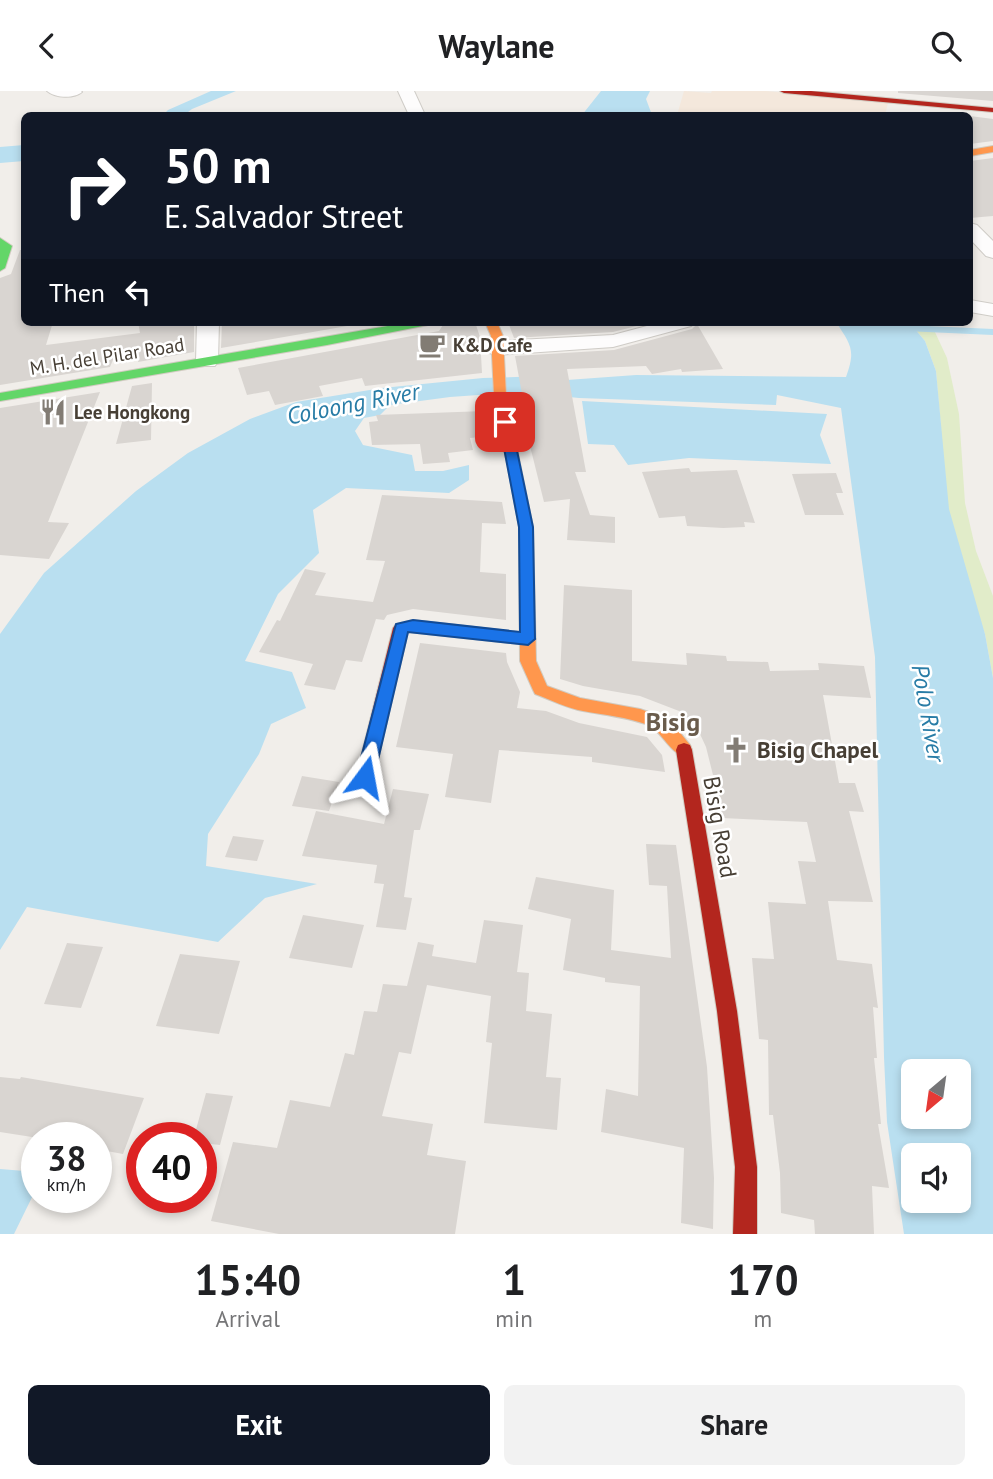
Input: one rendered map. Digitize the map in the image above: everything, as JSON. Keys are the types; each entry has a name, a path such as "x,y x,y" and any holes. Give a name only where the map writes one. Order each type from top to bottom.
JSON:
{"street":[{"path":"55,91 74,92"},
{"path":"406,91 416,112"},
{"path":"784,91 834,93 993,110"},
{"path":"973,152 993,149"},
{"path":"973,232 993,252"},
{"path":"0,241 7,246 0,268"},
{"path":"973,307 993,310"},
{"path":"206,361 208,326"},
{"name":"M. H. del Pilar Road","path":"0,397 408,326"},
{"name":"Bisig Road","path":"493,326 497,336 499,395 526,527 528,661 541,690 579,704 640,715 663,724 682,748 692,789 727,1011 747,1167 746,1234"},
{"path":"497,348 612,341 639,337 672,326"},
{"path":"365,777 401,628 413,626 528,639"}],"shaded area":[{"path":"684,91 766,91 888,103 886,112 678,112"}],"green space":[{"path":"912,326 930,326 947,358 959,414 965,503 976,551 993,596 993,678 985,634 939,502 941,428 936,371 925,341"}],"water":[{"path":"211,91 236,91 188,112 166,112"},
{"path":"601,91 650,91 646,99 651,112 584,112"},
{"path":"838,326 912,326 925,341 936,371 949,509 985,634 993,678 993,1234 904,1234 887,1122 875,657 841,408 777,395 776,405 579,398 520,392 390,405 380,415 364,418 355,431 363,445 412,455 415,471 443,471 469,465 469,480 449,493 346,488 313,510 319,553 278,594 245,661 292,672 306,708 271,724 259,754 208,834 206,866 317,884 265,898 218,942 27,907 0,950 0,634 44,573 136,491 188,453 250,419 296,402 382,388 483,378 546,376 553,381 636,375 846,377 851,360 850,348"},
{"path":"582,401 827,414 820,435 831,464 689,458 628,465 614,445 588,444"},
{"path":"0,1169 21,1171 21,1213 24,1213 14,1234 0,1234"}],"building":[{"path":"993,91 993,101 898,93"},
{"path":"973,116 993,119 993,141 973,144"},
{"path":"993,158 993,216 973,218 973,161"},
{"path":"21,250 21,326 52,326 46,345 140,333 139,326 194,326 194,352 138,362 139,358 117,350 110,367 0,385 0,278 11,274"},
{"path":"222,326 347,326 221,348"},
{"path":"442,326 476,326 480,337 482,373 365,386 362,378 319,386 323,396 275,405 269,391 247,395 238,368 439,331"},
{"path":"510,326 636,326 613,332 514,338"},
{"path":"698,326 723,369 682,372 681,369 652,374 646,366 567,369 586,472 575,472 590,515 615,517 615,543 567,540 570,499 544,502 521,410 525,410 515,356 614,350"},
{"path":"152,383 151,440 116,444 132,386"},
{"path":"100,392 48,522 69,523 49,559 0,555 0,408"},
{"path":"485,411 490,436 470,438 473,450 448,453 450,462 423,464 420,444 372,445 369,422 378,421 376,415"},
{"path":"689,468 691,472 737,470 755,523 744,522 745,527 723,528 687,526 685,516 659,518 642,472"},
{"path":"836,473 843,493 836,493 844,515 805,515 792,474"},
{"path":"382,495 502,502 506,524 482,523 480,572 506,574 506,620 413,609 387,615 384,620 376,619 362,662 346,660 335,690 304,685 313,664 259,652 277,620 280,621 305,569 326,573 315,595 373,602 385,561 366,560"},
{"path":"564,585 632,590 632,661 687,665 686,653 726,656 727,661 768,662 770,671 819,670 818,663 864,666 871,698 823,695 839,783 855,783 864,812 849,811 873,902 828,901 837,960 872,964 878,1008 873,1007 877,1058 874,1058 881,1124 878,1124 889,1188 872,1186 874,1234 815,1234 814,1220 781,1213 780,1173 773,1115 769,1115 768,1040 759,1039 752,958 774,959 768,902 806,904 798,861 816,862 807,822 722,818 717,775 713,775 706,747 700,734 679,711 640,696 560,679"},
{"path":"420,643 506,653 520,692 517,708 546,711 579,723 647,737 662,755 665,772 592,762 592,757 499,750 491,803 445,797 453,754 396,747"},
{"path":"302,776 339,782 329,811 292,806"},
{"path":"393,789 429,794 420,830 414,830 404,897 412,898 406,930 376,927 384,884 374,883 377,865 302,856 316,811 384,824"},
{"path":"233,836 264,840 257,861 225,857"},
{"path":"646,844 676,845 707,1067 714,1178 713,1229 681,1223 684,1148 601,1132 606,1089 638,1096 640,986 605,982 605,978 563,970 571,919 528,909 536,877 614,890 611,950 671,958 667,886 649,885"},
{"path":"303,915 364,925 352,968 289,958"},
{"path":"484,920 523,925 517,972 529,973 526,1011 552,1014 546,1077 561,1078 557,1130 484,1123 492,1043 486,1042 491,996 427,985 411,1054 399,1052 382,1116 433,1124 427,1155 466,1161 455,1234 279,1234 211,1221 213,1213 217,1213 217,1199 233,1142 277,1148 290,1100 330,1107 345,1053 354,1055 364,1011 377,1012 383,984 407,986 418,942 434,945 432,956 476,963"},
{"path":"67,943 103,947 81,1008 44,1004"},
{"path":"180,954 240,961 219,1034 156,1026"},
{"path":"0,1077 21,1077 144,1098 135,1122 126,1122 126,1146 123,1154 112,1152 112,1122 21,1122 21,1135 0,1132"},
{"path":"206,1093 233,1096 220,1145 217,1145 217,1122 198,1122"}],"waterway":[{"path":"0,155 21,153"},
{"path":"905,328 993,332"}],"traffic: fast":[{"path":"0,241 7,246 0,268"},
{"path":"0,397 408,326"}],"traffic: slow":[{"path":"973,152 993,149"},
{"path":"493,326 497,336 500,395 526,527 528,661 541,690 579,704 640,715 663,724 684,750"}],"traffic: jam":[{"path":"784,91 993,110"},
{"path":"365,777 401,628 413,626 528,639"},
{"path":"684,750 727,1011 746,1167 745,1234"}],"place":[{"name":"K&D Cafe","path":"432,345"},
{"name":"Lee Hongkong","path":"53,412"},
{"name":"Bisig Chapel","path":"736,750"}],"district":[{"name":"Bisig","path":"673,722"}],"route":[{"path":"365,777 401,628 413,626 528,639 526,527 505,422"}],"water label":[{"name":"Coloong River","path":"353,404"},
{"name":"Polo River","path":"928,713"}]}
